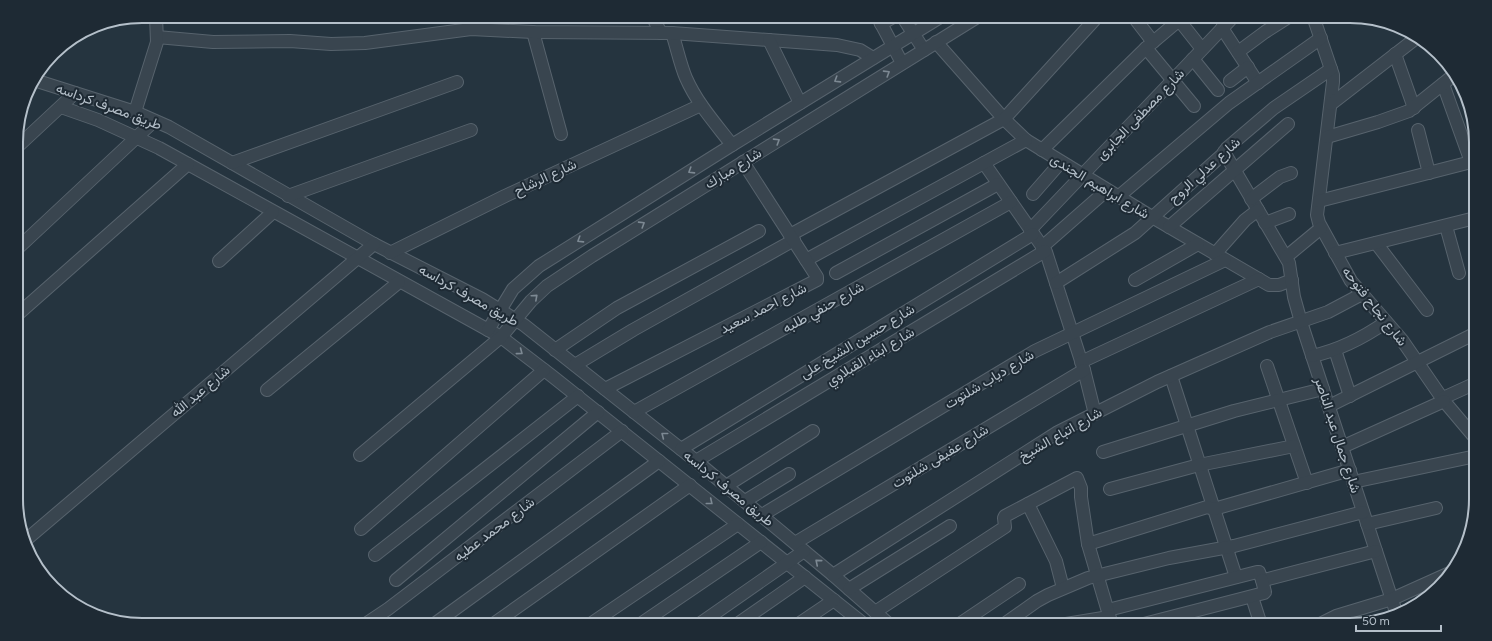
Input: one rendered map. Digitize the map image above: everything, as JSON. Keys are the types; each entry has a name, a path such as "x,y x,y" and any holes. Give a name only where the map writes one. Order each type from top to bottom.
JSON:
{"street":[{"path":"135,112 157,37 156,23"},
{"path":"658,23 667,33 686,77 701,105 732,145"},
{"path":"881,23 902,63"},
{"path":"907,23 924,50"},
{"name":"شارع مبارك","path":"488,330 513,289 539,266 930,23"},
{"name":"شارع مبارك","path":"360,455 501,338 515,319 547,286 716,178 968,23"},
{"path":"575,365 792,238 1004,119 1092,23"},
{"path":"1137,23 1173,80 1194,106"},
{"path":"1042,150 1150,45 1175,23"},
{"path":"1184,23 1202,49"},
{"name":"شارع مصطفى الجابرى","path":"1032,232 1082,175 1227,23"},
{"path":"1238,52 1279,23"},
{"name":"شارع نجاح فتوحه","path":"1316,23 1331,69 1333,82 1317,215 1321,228 1352,281 1402,340 1444,399 1469,430"},
{"path":"1222,28 1258,83"},
{"path":"157,37 213,42 290,41 331,44 365,44 471,30 667,33 846,46 860,50 873,58"},
{"path":"533,32 561,134"},
{"path":"1118,197 1229,103 1321,38"},
{"path":"769,40 800,103"},
{"path":"1331,104 1412,41"},
{"name":"شارع ابراهيم الجندى","path":"936,42 1004,119 1026,140 1118,197 1269,285 1276,286 1292,280"},
{"path":"1395,54 1414,108"},
{"path":"1193,59 1218,90"},
{"path":"1230,81 1248,68"},
{"name":"شارع عدلي الروح","path":"1056,283 1135,233 1227,148 1274,108 1331,69"},
{"path":"1327,136 1378,122 1414,108 1450,78"},
{"name":"طريق مصرف كرداسه","path":"39,82 135,112 169,127 390,253 482,300 515,319 696,461 800,547 882,618"},
{"path":"232,163 457,82"},
{"path":"1442,84 1469,152"},
{"path":"23,142 75,93"},
{"name":"شارع الرشاح","path":"390,253 505,196 701,105"},
{"name":"طريق مصرف كرداسه","path":"61,107 98,120 188,164 501,338 578,396 856,618"},
{"path":"23,243 154,121"},
{"path":"1169,227 1288,124"},
{"path":"288,196 471,130"},
{"path":"1418,130 1429,173"},
{"path":"806,260 1026,140"},
{"name":"شارع جمال عبد الناصر","path":"1224,152 1289,263 1294,297 1301,322 1395,609"},
{"path":"705,162 716,178"},
{"name":"شارع احمد سعيد","path":"605,389 816,281 817,277 743,162"},
{"path":"1033,194 1061,162"},
{"path":"984,163 1044,249 1083,366 1095,414"},
{"path":"1319,201 1469,163"},
{"path":"23,310 188,164"},
{"path":"1251,198 1280,177 1292,173"},
{"path":"836,272 998,184"},
{"name":"شارع ابناء القبلاوي","path":"696,461 1044,249 1107,190"},
{"name":"شارع حنفي طلبه","path":"634,412 1011,202"},
{"path":"1220,257 1240,224 1258,210"},
{"path":"219,261 273,212"},
{"path":"1265,223 1289,214"},
{"path":"1335,253 1469,220"},
{"path":"1446,226 1459,273"},
{"path":"1286,257 1321,228"},
{"path":"555,350 617,308 759,231"},
{"name":"شارع حسين الشيخ على","path":"681,449 1032,232"},
{"path":"1376,243 1427,310"},
{"name":"شارع عبد الله","path":"29,537 374,244"},
{"path":"1135,280 1198,244"},
{"name":"شارع دياب شلتوت","path":"762,515 1035,350 1072,333 1220,257"},
{"name":"شارع عفيفى شلتوت","path":"708,618 787,563 800,547 1083,366 1259,279"},
{"path":"267,390 399,282"},
{"name":"شارع اتباع الشيخ","path":"833,575 1058,432 1170,376 1270,332 1338,308 1362,294"},
{"path":"1312,356 1335,350 1353,343 1386,322"},
{"path":"1329,406 1469,337"},
{"path":"1335,350 1350,396"},
{"path":"1267,366 1307,483"},
{"path":"361,529 544,370"},
{"path":"1170,376 1236,577"},
{"path":"1342,447 1469,386"},
{"path":"1104,452 1234,411 1323,389"},
{"path":"375,556 578,396"},
{"path":"396,580 598,412"},
{"name":"شارع محمد عطيه","path":"374,618 622,431"},
{"path":"726,486 813,431"},
{"path":"1110,489 1199,465 1294,446"},
{"path":"1088,544 1207,507 1214,509 1307,483 1469,457"},
{"path":"443,618 659,461"},
{"path":"744,501 789,474"},
{"path":"875,612 1005,527 1004,517 1077,478 1082,490 1081,497 1088,544 1110,617 1236,577 1259,572 1265,592 1167,618"},
{"path":"502,618 690,485"},
{"path":"1028,504 1056,561 1063,588"},
{"path":"1367,524 1436,508"},
{"path":"1013,618 1037,601 1063,588 1097,575 1169,558 1226,548 1363,512"},
{"path":"598,618 738,524"},
{"path":"849,590 950,526"},
{"path":"649,618 761,542"},
{"path":"1262,580 1376,551"},
{"path":"746,618 805,577"},
{"path":"1332,618 1392,599 1438,578"},
{"path":"968,618 1019,584"},
{"path":"1252,596 1259,618"},
{"path":"807,618 834,600"}]}
